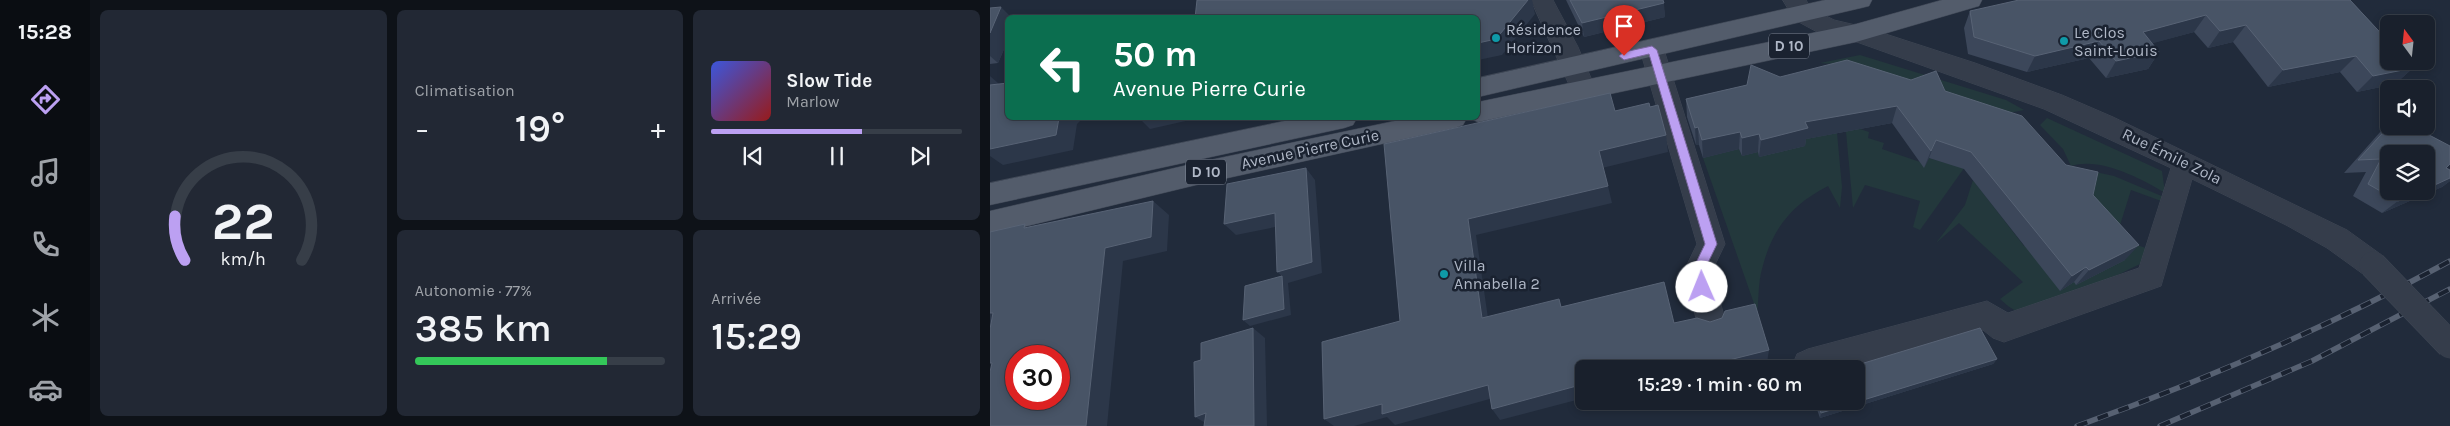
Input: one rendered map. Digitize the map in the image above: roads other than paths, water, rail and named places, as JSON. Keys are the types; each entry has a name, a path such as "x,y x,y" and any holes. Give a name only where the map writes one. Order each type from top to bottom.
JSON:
{"main road":[{"name":"D 10","path":"1480,112 1584,90 1798,7 1861,0"},
{"name":"D 10","path":"1480,88 1574,68 1656,62 1792,45 1856,33 1971,0"},
{"name":"Avenue Pierre Curie","path":"990,194 1335,120"},
{"name":"Avenue Pierre Curie","path":"990,224 1196,174 1445,120"}],"street":[{"path":"1542,0 1584,90"},
{"path":"1792,45 1798,7 1829,28 1856,33"},
{"name":"Rue Émile Zola","path":"1856,33 2053,102 2188,164 2328,235 2373,265 2450,345"},
{"path":"1656,62 1711,244 1698,271 1710,320"},
{"path":"1823,360 1987,315 2004,328 2150,277 2180,176 2188,164"}],"railway":[{"path":"2077,426 2172,390 2266,351 2405,285 2450,261"},
{"path":"2160,426 2312,361 2450,289"}],"place":[{"name":"Résidence Horizon","path":"1496,38"},
{"name":"Le Clos Saint-Louis","path":"2064,41"},
{"name":"Villa Annabella 2","path":"1444,274"}]}
